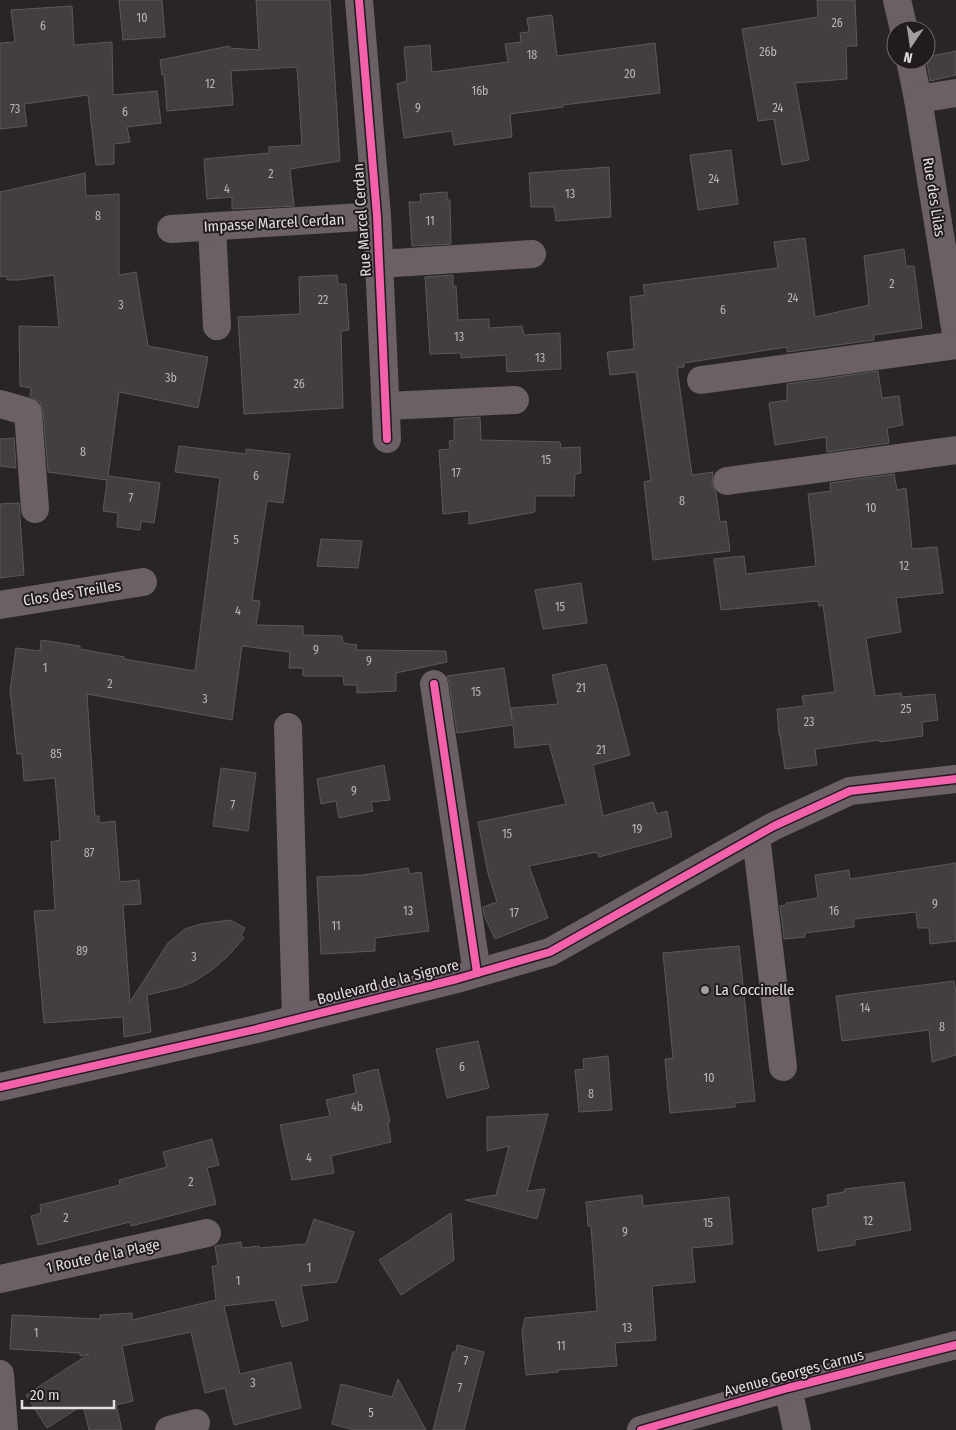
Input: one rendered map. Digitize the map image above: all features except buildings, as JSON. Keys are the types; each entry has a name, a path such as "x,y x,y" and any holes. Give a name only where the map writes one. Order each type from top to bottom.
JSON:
{"street":[{"name":"Rue Marcel Cerdan","path":"358,0 377,216 387,439"},
{"path":"897,0 902,20"},
{"name":"Rue des Lilas","path":"912,70 956,334"},
{"path":"918,100 956,93"},
{"name":"Impasse Marcel Cerdan","path":"171,229 377,216"},
{"path":"212,227 217,326"},
{"name":"Rue Marcel Cerdan","path":"380,264 532,254"},
{"path":"701,380 956,345"},
{"path":"386,406 516,400"},
{"path":"0,404 28,412 35,509"},
{"path":"727,481 956,450"},
{"name":"Clos des Treilles","path":"0,605 143,582"},
{"path":"434,684 477,974"},
{"path":"288,727 296,1019"},
{"name":"Boulevard de la Signore","path":"0,1087 296,1019 477,974 550,952 774,826 850,791 956,779"},
{"path":"756,836 784,1068"},
{"name":"1 Route de la Plage","path":"0,1279 207,1233"},
{"name":"Avenue Georges Carnus","path":"640,1430 788,1388 956,1344"},
{"path":"0,1374 4,1430"},
{"path":"788,1388 796,1430"},
{"path":"169,1430 196,1423"}],"cycle path":[{"path":"359,0 377,216 387,439"},
{"path":"434,684 477,973"},
{"path":"0,1087 257,1029 457,979 550,952 774,826 850,791 956,779"},
{"path":"641,1430 788,1388 956,1345"}],"place":[{"name":"La Coccinelle","path":"705,990"}]}
